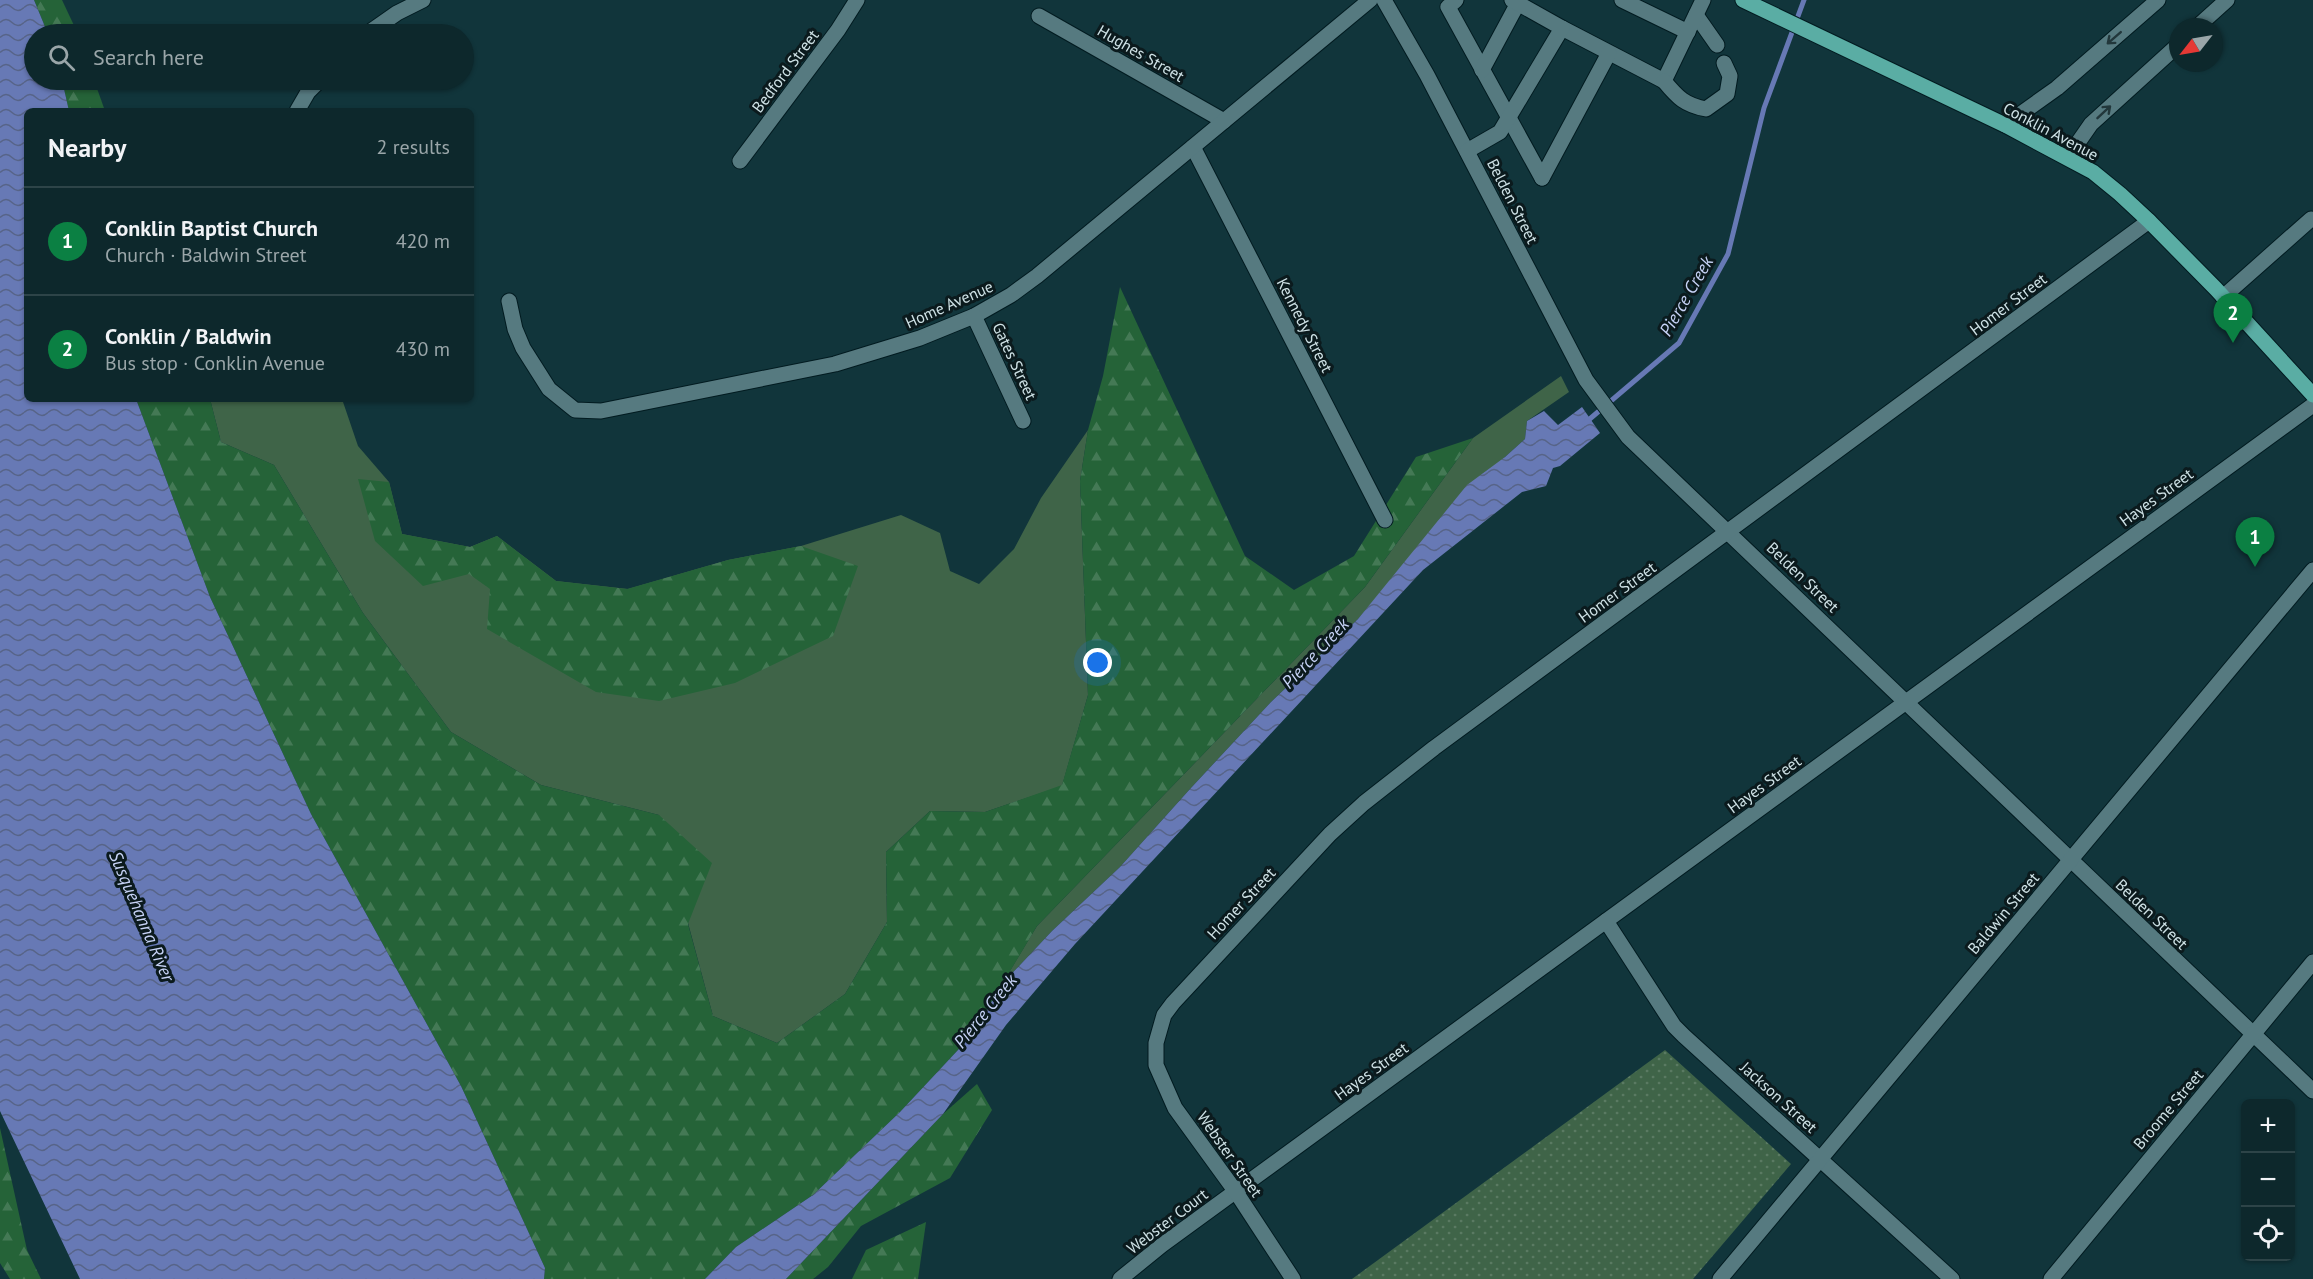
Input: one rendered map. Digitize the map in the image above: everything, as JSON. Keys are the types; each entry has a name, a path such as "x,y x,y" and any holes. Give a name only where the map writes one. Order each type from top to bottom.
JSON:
{"main road":[{"name":"Conklin Avenue","path":"1743,0 2005,125 2093,172 2149,221 2223,297 2313,396"}],"street":[{"path":"381,24 423,0"},
{"name":"Bedford Street","path":"740,161 838,30 857,0"},
{"name":"Home Avenue","path":"509,301 515,329 523,348 549,389 574,410 601,411 835,364 920,338 974,316 1011,295 1037,276 1370,0"},
{"name":"Belden Street","path":"1384,0 1427,75 1586,380 1613,419 2070,861 2313,1091"},
{"path":"1456,0 1448,7 1542,178 1609,53"},
{"path":"1622,0 1688,32"},
{"path":"1664,81 1703,0"},
{"path":"2005,125 2057,88 2158,0"},
{"path":"2207,18 2227,0"},
{"path":"1482,70 1515,2 1664,81 1675,95 1689,106 1706,109 1727,94 1730,76 1725,63"},
{"name":"Hughes Street","path":"1039,15 1224,121"},
{"path":"1696,15 1717,45"},
{"path":"1467,151 1500,132 1562,28"},
{"path":"2068,157 2091,124 2169,53"},
{"path":"299,108 310,90"},
{"name":"Kennedy Street","path":"1193,147 1385,520"},
{"path":"2223,297 2311,219"},
{"name":"Homer Street","path":"1156,1043 1164,1015 1173,1003 1330,834 1364,803 1434,748 2149,221"},
{"name":"Gates Street","path":"974,316 1023,421"},
{"name":"Hayes Street","path":"1236,1192 2313,405"},
{"name":"Baldwin Street","path":"1720,1279 2313,570"},
{"name":"Jackson Street","path":"1606,921 1674,1026 1952,1279"},
{"name":"Broome Street","path":"2051,1279 2313,962"},
{"name":"Webster Street","path":"1156,1043 1156,1065 1175,1108 1236,1192 1293,1279"},
{"name":"Webster Court","path":"1120,1279 1162,1245 1236,1192"}],"green space":[{"path":"34,0 62,0 73,24 44,24"},
{"path":"64,90 98,90 104,108 68,108"},
{"path":"1120,287 1245,556 1294,590 1354,556 1416,457 1473,438 1365,587 1037,926 972,1035 900,1112 813,1195 736,1247 705,1279 544,1279 545,1268 461,1086 311,814 210,597 137,402 211,402 221,442 274,465 363,613 451,732 541,785 659,815 712,863 688,924 713,1016 777,1043 845,994 887,922 886,852 930,811 985,812 1062,785 1088,695 1080,481 1088,430 1103,376"},
{"path":"1561,376 1569,392 1527,421 1525,439 1505,457 1405,564 1358,619 1271,702 1120,867 1052,931 1002,984 1037,926 1365,587 1473,438"},
{"path":"211,402 343,402 358,446 389,482 402,534 470,547 497,536 556,581 628,589 728,560 801,546 901,515 940,533 950,571 979,584 1014,549 1041,498 1088,430 1080,481 1088,695 1062,786 985,812 930,811 886,852 887,922 845,994 777,1043 713,1016 659,815 541,785 451,732 363,613 274,465 221,442"},
{"path":"358,479 389,482 402,534 470,547 497,536 556,581 627,589 728,560 801,546 858,566 833,636 735,683 659,701 596,692 487,629 490,589 469,574 423,586 375,541"},
{"path":"1665,1050 1791,1164 1693,1279 1352,1279"},
{"path":"977,1084 992,1110 950,1178 861,1226 828,1267 813,1279 786,1279 943,1114"},
{"path":"0,1128 27,1250 41,1279 10,1279 0,1263"},
{"path":"926,1222 918,1279 852,1279 866,1250"}],"water":[{"name":"Susquehanna River","path":"0,0 34,0 44,24 24,24 24,90 64,90 68,108 24,108 24,402 137,402 210,597 311,814 461,1086 545,1268 544,1279 80,1279 0,1111"},
{"path":"1582,407 1600,433 1560,466 1553,468 1546,486 1522,492 1423,570 1075,944 1006,1025 943,1114 786,1279 705,1279 736,1247 813,1195 900,1112 972,1035 1002,984 1052,931 1120,867 1271,702 1358,619 1467,485 1525,439 1527,421 1544,411 1558,425"}],"waterway":[{"name":"Pierce Creek","path":"1585,423 1679,343 1728,254 1764,108 1804,0"}],"place":[{"name":"Conklin / Baldwin","path":"2233,343"},
{"name":"Conklin Baptist Church","path":"2255,567"}]}
